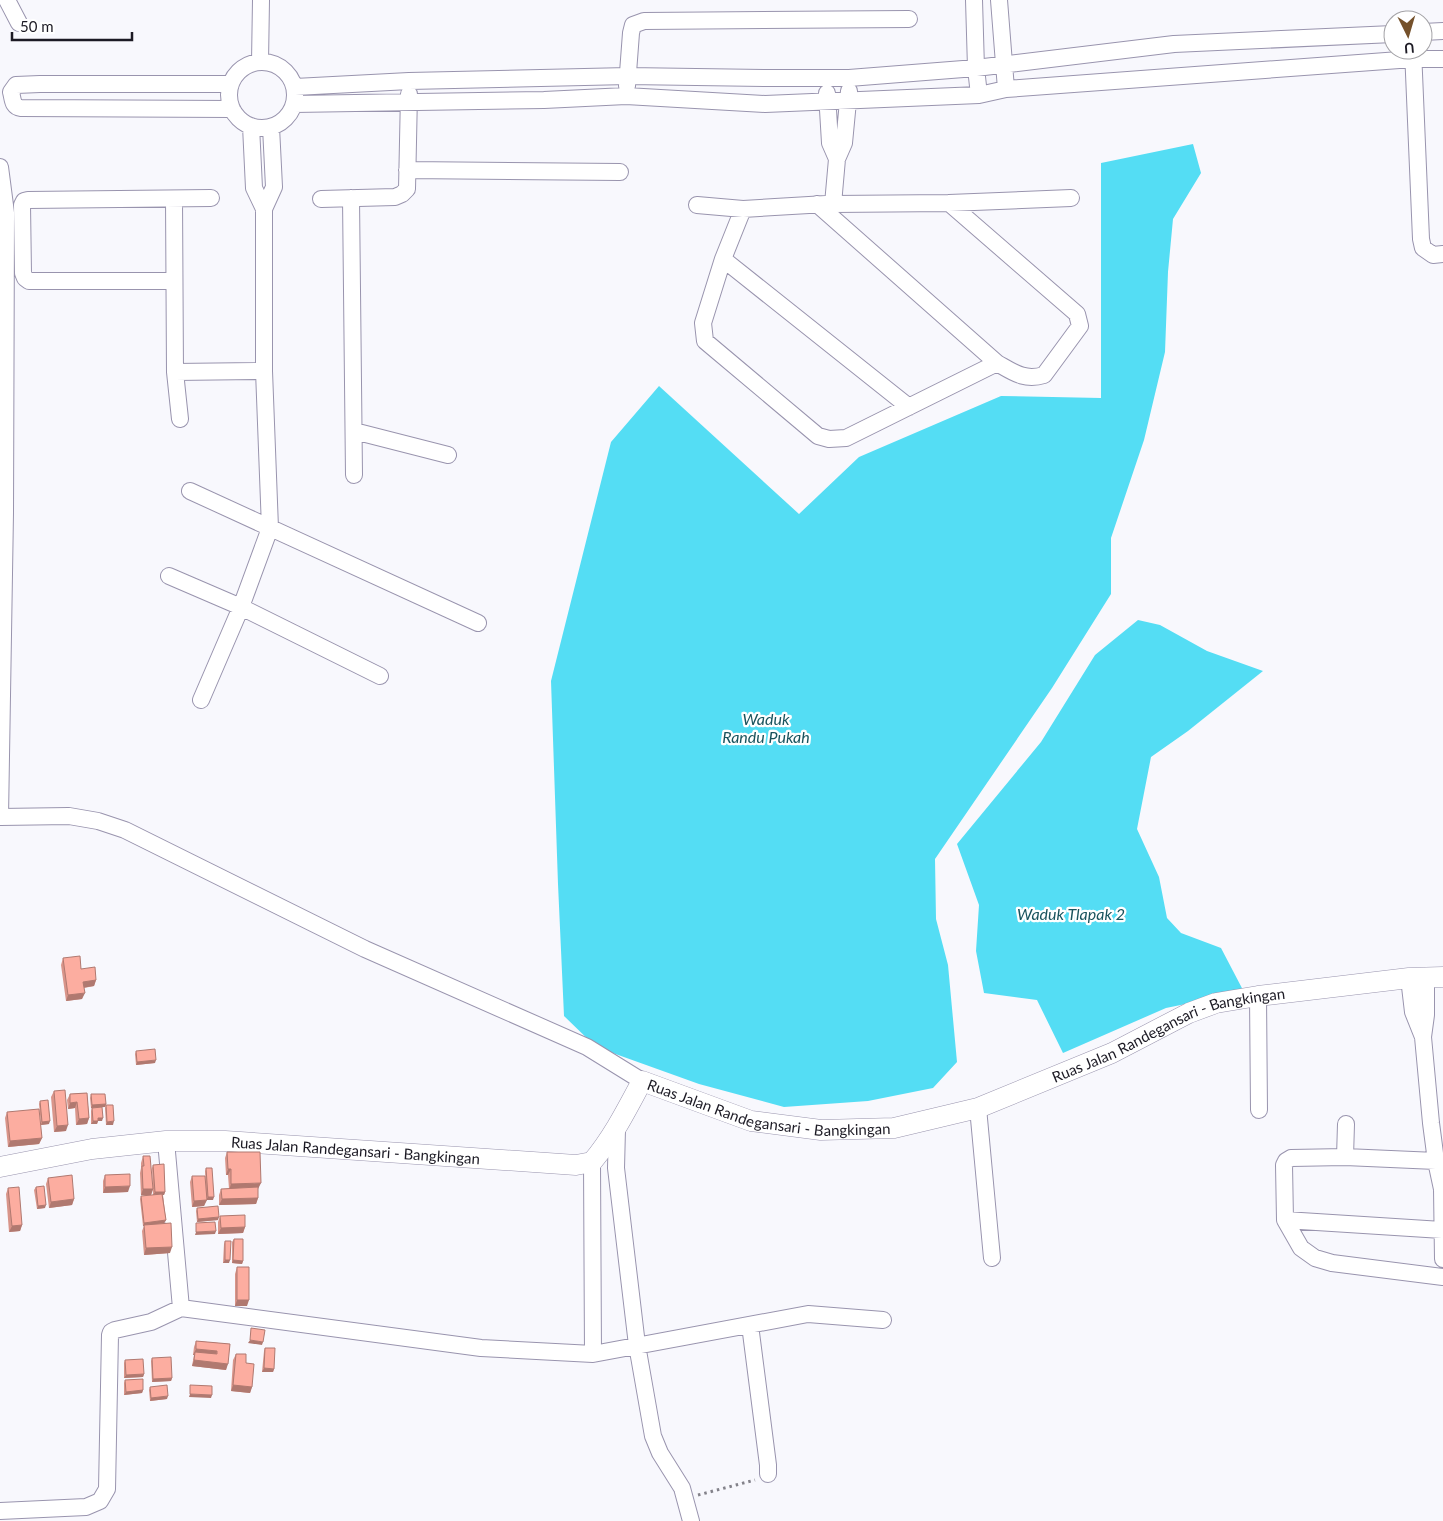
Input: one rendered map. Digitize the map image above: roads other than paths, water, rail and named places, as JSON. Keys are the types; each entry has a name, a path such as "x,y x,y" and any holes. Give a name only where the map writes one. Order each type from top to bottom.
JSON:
{"main road":[{"name":"Ruas Jalan Randegansari - Bangkingan","path":"0,1167 92,1148 166,1141 225,1140 576,1165 592,1162 617,1129 642,1081 751,1121 821,1130 894,1128 978,1108 1112,1053 1189,1012 1216,1003 1258,996 1426,978"}],"street":[{"path":"7,0 19,23"},
{"path":"260,62 261,0"},
{"path":"974,0 976,68 979,95"},
{"path":"999,0 1006,89"},
{"path":"626,96 632,25 644,22 909,19"},
{"path":"295,87 409,81 628,76 849,78 976,68 1174,44 1383,34"},
{"path":"294,104 409,103 626,96 765,104 827,102 979,95 1006,89 1383,58"},
{"path":"1413,60 1420,239 1423,248 1433,255 1443,254"},
{"path":"260,62 275,64 288,73 295,87 294,104 285,119 271,127 251,126 241,120 232,109 229,97 231,84 238,73 248,65 260,62"},
{"path":"827,78 830,142 837,159"},
{"path":"833,204 837,159 844,143 849,78"},
{"path":"320,198 394,197 402,194 407,189 409,81"},
{"path":"231,84 40,84 16,85 11,92 16,108 232,109"},
{"path":"251,126 254,188 264,209"},
{"path":"201,700 241,607 270,528 264,371 264,209 274,187 271,127"},
{"path":"0,168 6,213 5,513 0,817 69,816 98,821 126,830 366,949 587,1047 642,1081"},
{"path":"407,170 620,172"},
{"path":"174,281 29,281 23,273 22,205 24,201 28,200 211,198"},
{"path":"351,198 354,474"},
{"path":"697,205 743,210 817,204 949,203 1071,198"},
{"path":"174,199 175,372 180,419"},
{"path":"817,204 997,364 1022,377 1036,377 1044,374 1080,326 1077,314 949,203"},
{"path":"743,210 723,259 703,323 705,340 818,436 829,439 846,438 997,364"},
{"path":"723,259 908,407"},
{"path":"175,372 264,371"},
{"path":"354,431 448,455"},
{"path":"190,491 478,623"},
{"path":"169,576 241,607 380,676"},
{"path":"1426,978 1414,1012 1423,1037 1436,1161 1442,1189 1443,1259"},
{"path":"1258,996 1259,1110"},
{"path":"978,1108 992,1258"},
{"path":"1345,1157 1346,1124"},
{"path":"617,1129 616,1168 637,1345 653,1436 660,1453 682,1488 691,1521"},
{"path":"166,1141 181,1308"},
{"path":"1436,1161 1345,1157 1292,1158 1286,1161 1284,1165 1285,1220 1300,1248 1315,1258 1332,1263 1443,1277"},
{"path":"592,1162 593,1354"},
{"path":"1285,1220 1442,1230"},
{"path":"0,1511 86,1507 100,1501 107,1489 111,1332 151,1322 181,1308 481,1348 593,1354 790,1316 808,1314 883,1320"},
{"path":"750,1325 768,1474"}],"water":[{"name":"Waduk Randu Pukah","path":"1193,144 1201,173 1173,219 1168,272 1165,352 1144,440 1111,538 1111,594 1052,688 935,859 936,919 948,965 957,1062 933,1088 868,1101 784,1107 699,1084 596,1047 564,1016 551,681 611,442 659,386 799,514 859,457 1001,396 1101,398 1101,163"},
{"name":"Waduk Tlapak 2","path":"1138,620 1160,625 1207,651 1263,671 1188,731 1151,757 1137,829 1159,877 1167,918 1181,933 1221,948 1244,992 1166,1008 1063,1053 1037,1000 984,993 976,951 979,905 957,844 1041,742 1095,655"}]}
